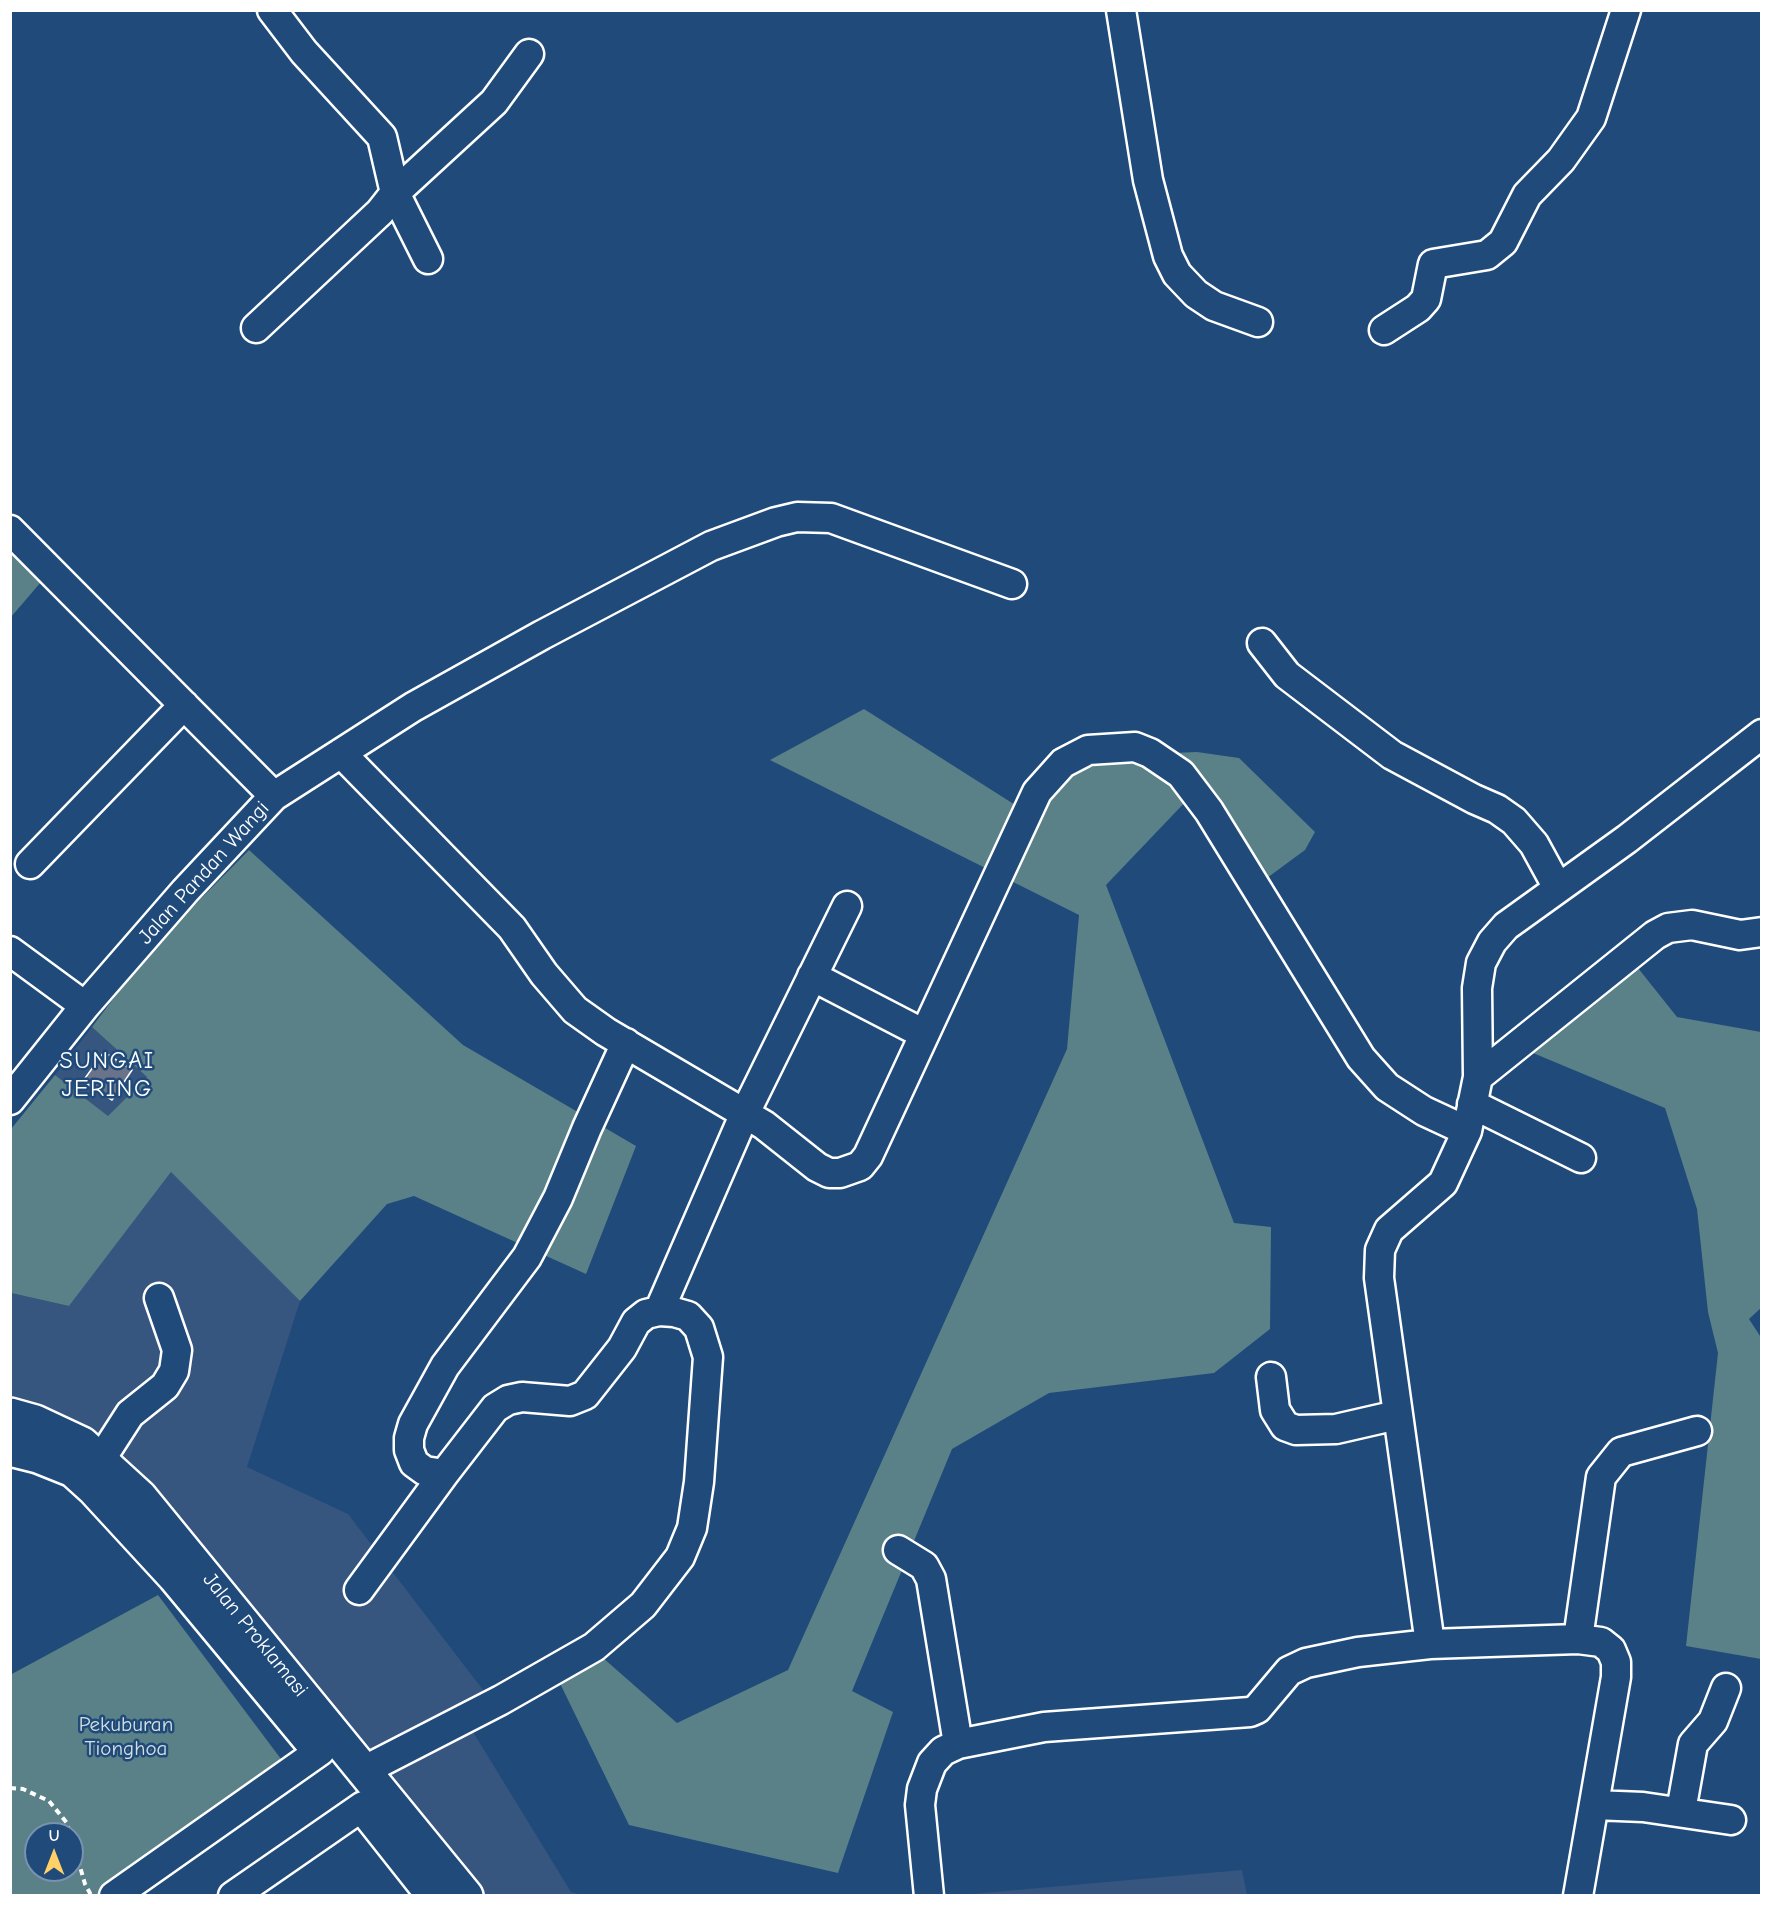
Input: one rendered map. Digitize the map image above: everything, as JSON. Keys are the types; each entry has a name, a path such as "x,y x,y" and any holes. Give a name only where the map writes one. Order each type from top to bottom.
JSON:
{"highway":[{"name":"Jalan Proklamasi","path":"10,1415 35,1422 82,1444 140,1497 264,1665 320,1751 434,1896"},
{"name":"Jalan Proklamasi","path":"10,1449 38,1456 73,1470 94,1489 175,1577 264,1665 363,1772 466,1896"}],"street":[{"path":"272,10 304,52 382,137 395,193 428,259"},
{"path":"1121,10 1148,180 1168,256 1177,274 1196,294 1214,306 1258,322"},
{"path":"1384,330 1418,308 1426,299 1433,264 1487,255 1503,242 1527,195 1561,160 1591,118 1626,10"},
{"path":"256,328 380,212 395,193 494,102 530,54"},
{"path":"274,796 412,707 542,635 711,546 776,522 797,517 831,518 1012,584"},
{"name":"Jalan Pandan Wangi","path":"10,530 274,796 185,891 85,1006 10,1100"},
{"path":"1262,643 1287,675 1392,755 1514,820 1534,844 1558,888"},
{"path":"30,864 184,705"},
{"path":"1430,1644 1379,1278 1380,1250 1389,1230 1443,1183 1467,1131 1478,1077 1477,988 1481,963 1492,942 1506,926 1627,839 1761,734"},
{"path":"341,753 512,928 544,974 575,1010 745,1113 817,1167 829,1173 850,1171 868,1156 1036,792 1063,763 1088,750 1135,747 1150,753 1182,774 1209,811 1361,1058 1386,1087 1424,1111 1467,1131"},
{"path":"659,1311 745,1113 847,906"},
{"path":"1478,1077 1655,934 1668,928 1692,925 1740,935 1761,932"},
{"path":"10,951 85,1006"},
{"path":"812,976 924,1034"},
{"path":"444,1474 425,1471 414,1463 409,1450 409,1438 414,1424 445,1366 527,1257 558,1198 626,1043"},
{"path":"1472,1104 1581,1158"},
{"path":"101,1459 130,1414 165,1386 174,1371 177,1350 159,1298"},
{"path":"358,1590 495,1408 508,1400 522,1397 570,1401 585,1395 622,1348 636,1322 646,1314 659,1311 688,1316 699,1328 708,1357 699,1482 692,1528 680,1557 643,1605 594,1647 501,1700 363,1772"},
{"path":"1271,1377 1275,1410 1285,1426 1296,1430 1336,1429 1397,1415"},
{"path":"1578,1639 1600,1478 1621,1452 1697,1431"},
{"path":"898,1550 924,1566 931,1579 957,1744"},
{"path":"929,1896 920,1805 921,1789 932,1763 943,1751 957,1744 1044,1727 1250,1712 1257,1709 1289,1671 1306,1663 1358,1652 1430,1644 1578,1639 1600,1642 1611,1650 1616,1662 1616,1677 1578,1896"},
{"path":"1682,1811 1693,1744 1713,1721 1725,1688"},
{"path":"114,1896 320,1751"},
{"path":"1594,1805 1682,1811 1731,1820"},
{"path":"233,1896 363,1806"}],"path":[{"path":"10,1788 23,1789 49,1802 67,1822"},
{"path":"84,1881 91,1896"}],"shaded area":[{"path":"92,1027 147,1077 108,1116 55,1075"},
{"path":"171,1172 300,1301 247,1467 348,1514 490,1699 462,1714 571,1892 581,1895 480,1895 11,1407 10,1293 69,1306"},
{"path":"1242,1870 1247,1895 960,1895"}],"green space":[{"path":"11,542 47,575 11,617"},
{"path":"864,709 1031,815 1066,768 1099,756 1197,752 1239,758 1315,832 1305,850 1252,889 1190,797 1106,885 1234,1223 1271,1227 1270,1329 1214,1373 1049,1393 952,1449 852,1691 893,1712 838,1873 629,1825 552,1667 602,1657 677,1723 788,1670 1067,1049 1079,915 770,760"},
{"path":"249,850 463,1045 636,1146 586,1274 414,1196 387,1204 300,1301 171,1172 69,1306 11,1293 11,1129 55,1075 108,1116 147,1077 92,1027 150,950"},
{"path":"1634,963 1677,1017 1761,1032 1762,1307 1749,1319 1762,1339 1761,1659 1686,1646 1718,1353 1708,1312 1697,1209 1665,1108 1521,1048"},
{"name":"Pekuburan Tionghoa","path":"158,1595 296,1779 122,1895 11,1895 10,1675"}],"building":[{"path":"104,1052 132,1070 112,1100 83,1081"}],"district":[{"name":"SUNGAI JERING","path":"107,1075"}]}
